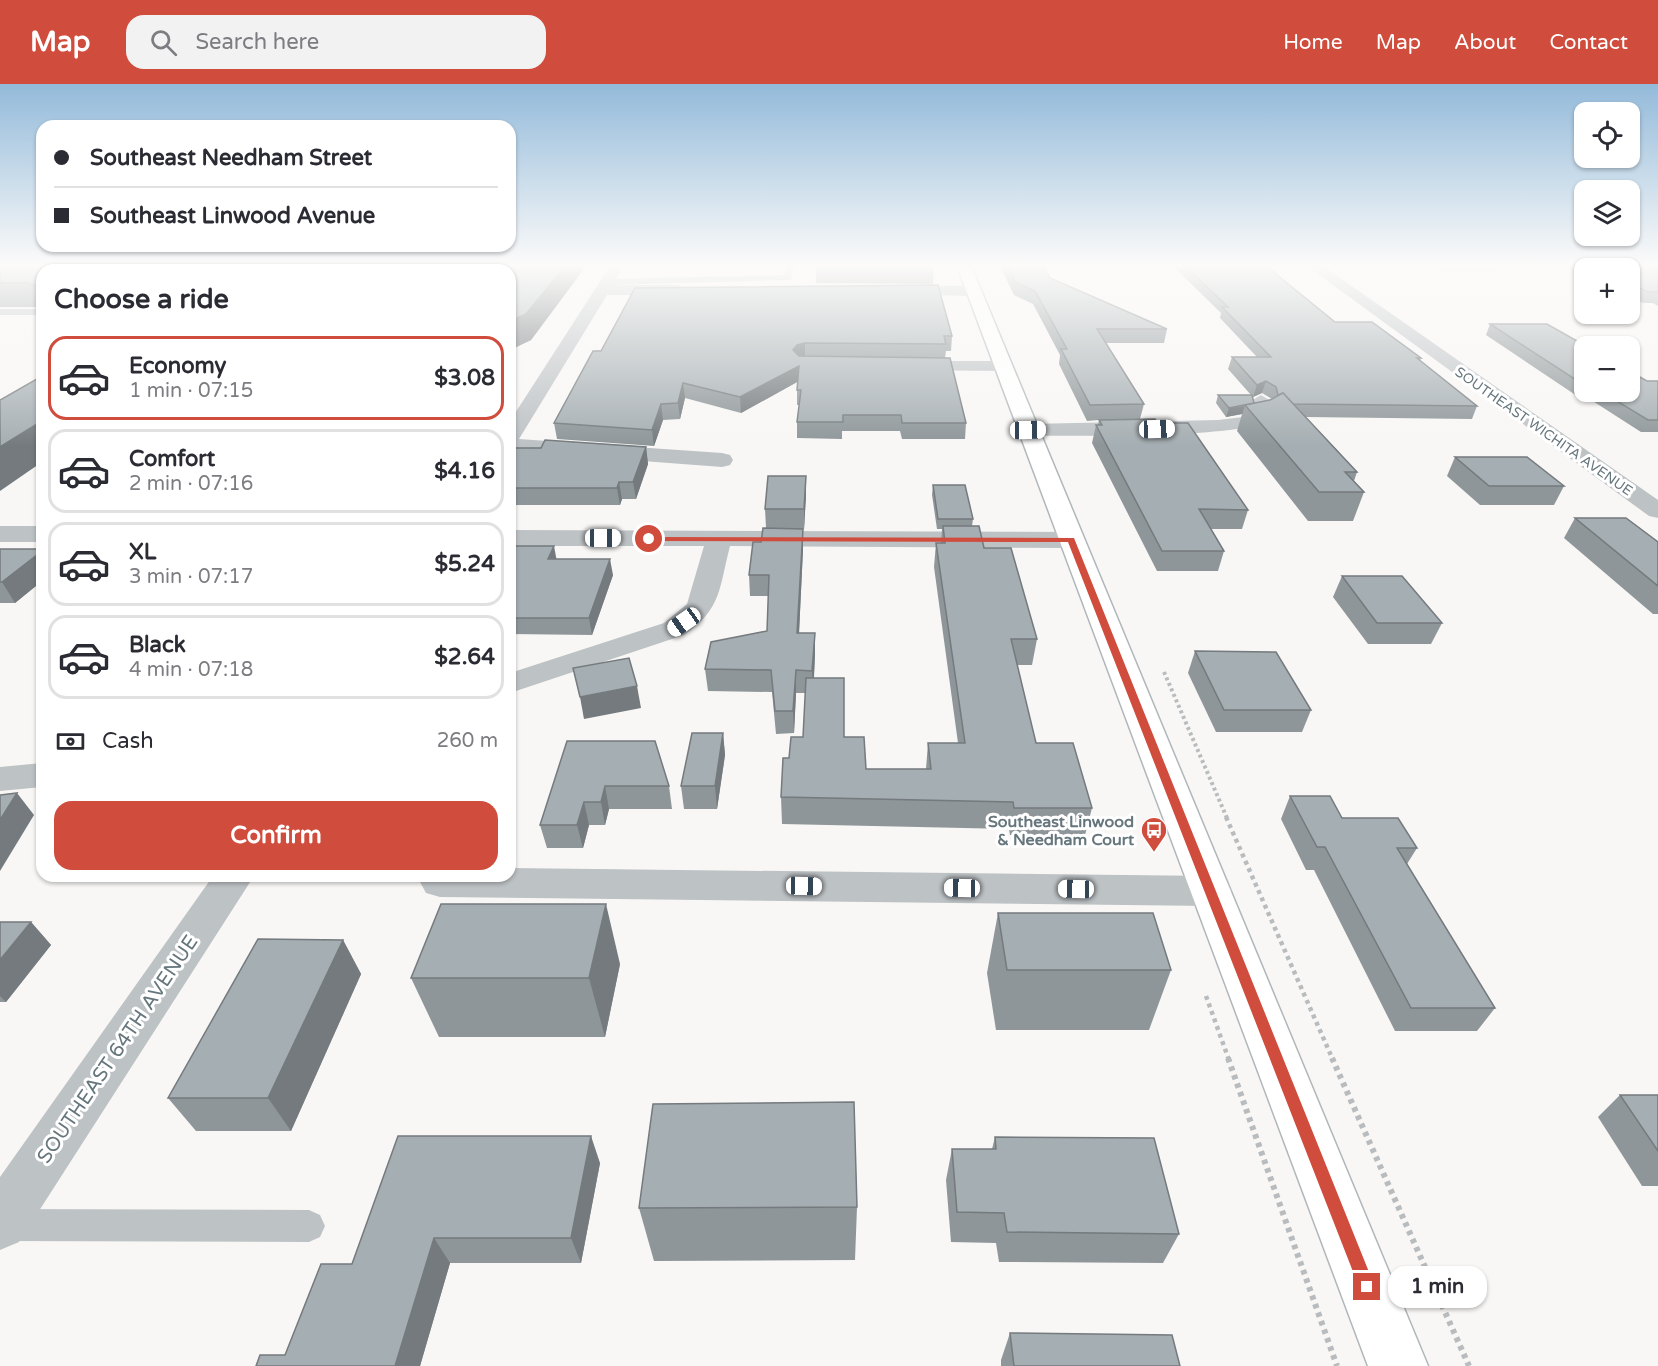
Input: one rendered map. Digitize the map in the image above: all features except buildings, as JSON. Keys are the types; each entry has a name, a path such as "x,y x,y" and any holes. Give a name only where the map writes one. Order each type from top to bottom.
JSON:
{"main road":[{"path":"987,326 1398,1366"}],"street":[{"path":"516,427 579,326"},
{"name":"SOUTHEAST WICHITA AVENUE","path":"1398,326 1658,511"},
{"path":"888,366 1003,366"},
{"path":"1028,430 1139,429 1239,423 1265,416 1261,401"},
{"path":"516,445 722,460"},
{"path":"0,534 36,534"},
{"path":"516,538 1071,540"},
{"path":"516,681 674,629 694,615 701,604 719,539"},
{"path":"0,779 36,776"},
{"name":"SOUTHEAST 64TH AVENUE","path":"0,1224 230,882"},
{"path":"440,882 1212,891"}],"lane":[{"path":"0,1224 309,1226"}],"path":[{"path":"1159,660 1258,891 1469,1366"}],"place":[{"name":"Southeast Linwood & Needham Court","path":"1154,853"}],"route":[{"path":"649,539 1071,540 1367,1287"}]}
